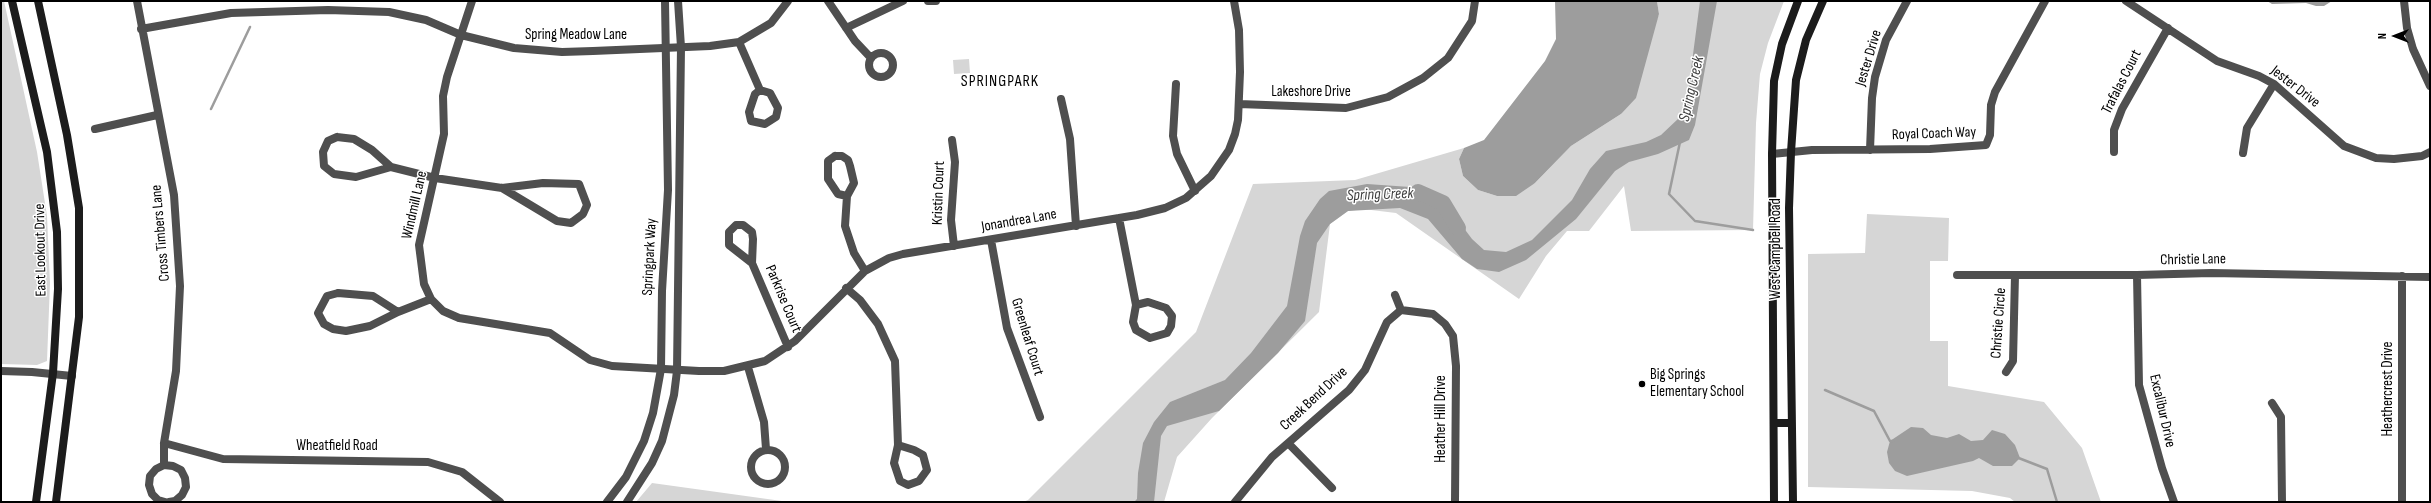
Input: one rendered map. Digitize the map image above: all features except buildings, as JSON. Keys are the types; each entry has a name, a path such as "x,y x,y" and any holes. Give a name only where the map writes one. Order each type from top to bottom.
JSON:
{"main road":[{"name":"East Lookout Drive","path":"12,1 47,152 55,207 58,264 53,374 36,502"},
{"path":"38,1 67,135 79,208 79,317 56,502"},
{"name":"West Campbell Road","path":"1774,502 1772,154 1774,81 1782,44 1798,1"},
{"name":"West Campbell Road","path":"1792,502 1789,206 1791,152 1796,80 1806,40 1822,1"},
{"path":"1774,423 1791,423"}],"street":[{"name":"Cross Timbers Lane","path":"137,1 157,115 174,195 180,286 176,371 164,443 164,465"},
{"name":"Windmill Lane","path":"472,1 447,77 443,96 444,134 419,245 424,284 431,299 443,311 459,318 550,333 590,360 612,366 677,371"},
{"name":"Springpark Way","path":"607,502 629,472 644,441 654,414 661,370 662,291 668,190 668,47 665,1"},
{"name":"Springpark Way","path":"627,502 652,463 662,441 669,417 677,371 681,47 678,1"},
{"path":"681,47 739,42 771,23 788,1"},
{"path":"828,1 855,41 871,58"},
{"path":"846,28 903,1"},
{"path":"928,1 936,1"},
{"name":"Jonandrea Lane","path":"677,371 724,371 748,367 765,361 788,347 846,288 865,271 883,261 903,254 1119,218 1165,208 1195,191 1211,176 1229,150 1236,127 1239,104 1239,30 1234,1"},
{"name":"Lakeshore Drive","path":"1239,104 1346,108 1388,98 1423,78 1448,58 1472,21 1475,1"},
{"name":"Jester Drive","path":"1870,150 1872,98 1875,77 1886,40 1907,1"},
{"name":"Royal Coach Way","path":"1772,154 1791,152 1930,149 1986,145 1990,135 1992,105 1995,92 2045,1"},
{"name":"Jester Drive","path":"2126,1 2226,66 2260,76 2274,84 2344,146 2376,158 2394,159 2422,156 2430,152"},
{"path":"2404,1 2407,28 2413,49 2430,86"},
{"name":"Spring Meadow Lane","path":"141,29 231,13 328,10 389,12 426,20 461,34 514,48 562,52 681,47"},
{"name":"Trafalas Court","path":"2114,152 2114,130 2122,109 2140,74 2168,28"},
{"path":"739,42 760,90"},
{"path":"1176,84 1173,136 1181,162 1195,191"},
{"path":"2243,153 2247,128 2274,84"},
{"path":"1061,99 1070,139 1076,226"},
{"path":"95,129 157,115"},
{"path":"391,167 356,177 334,174 324,166 323,152 328,141 337,138 354,139 372,150 391,167 435,178 502,188 543,183 579,184 587,205 583,214 571,223 557,221 502,188"},
{"name":"Kristin Court","path":"952,140 955,162 951,220 954,246"},
{"path":"847,196 838,194 828,179 828,162 835,156 848,160 852,170 854,184 847,196 847,232 854,253 865,271"},
{"path":"1119,218 1136,305 1133,322 1136,330 1150,338 1167,333 1171,326 1172,316 1166,308 1148,302 1136,305"},
{"name":"Parkrise Court","path":"752,263 729,245 729,232 736,225 743,224 752,232 754,239 752,263 788,347"},
{"name":"Greenleaf Court","path":"991,240 1007,328 1040,417"},
{"name":"Christie Lane","path":"1956,275 2137,275 2211,273 2430,277"},
{"name":"Christie Circle","path":"2006,372 2014,360 2015,275"},
{"name":"Excalibur Drive","path":"2137,275 2139,384 2162,468 2174,502"},
{"name":"Heathercrest Drive","path":"2402,276 2402,502"},
{"path":"846,288 860,300 878,324 895,361 898,445 894,464 900,481 908,485 919,481 927,470 922,455 914,450 898,445"},
{"path":"398,312 373,296 338,293 327,296 318,313 324,324 333,329 346,331 370,326 398,312 431,299"},
{"path":"1395,294 1401,310"},
{"name":"Heather Hill Drive","path":"1401,310 1433,314 1445,324 1453,336 1456,366 1455,502"},
{"name":"Creek Bend Drive","path":"1235,502 1272,457 1353,385 1365,370 1387,322 1401,310"},
{"path":"748,367 764,422 766,449"},
{"path":"1,371 72,376"},
{"path":"2272,403 2281,418 2282,502"},
{"name":"Wheatfield Road","path":"164,443 223,458 428,462 462,472 500,502"},
{"path":"1288,443 1332,488"},
{"path":"766,449 778,453 785,464 785,472 781,480 774,484 765,485 755,478 750,467 752,458 758,452 766,449"},
{"path":"165,502 158,500 152,494 149,485 153,473 164,465 173,466 181,470 185,478 186,487 182,495 175,501 168,502"}],"shaded area":[{"path":"1,1 4,1 37,152 47,216 50,283 47,361 37,365 1,364"},
{"path":"1657,1 1784,1 1768,43 1760,74 1756,123 1753,230 1631,231 1624,186 1589,231 1567,231 1546,256 1519,299 1396,213 1363,209 1348,211 1330,224 1319,312 1212,418 1177,457 1164,502 1023,502 1028,500 1196,332 1253,184 1355,180 1464,148 1459,159 1463,176 1478,190 1497,196 1535,183 1571,146 1621,114 1659,14"},
{"path":"969,59 970,73 954,74 953,60"},
{"path":"1867,214 1949,218 1948,261 1930,261 1930,341 1948,341 1948,386 2044,402 2082,448 2101,502 2015,502 2010,498 1972,491 1808,487 1808,254 1865,253"},
{"path":"652,483 789,502 636,502"}],"water":[{"path":"1555,1 1657,1 1659,14 1636,98 1621,114 1571,146 1535,183 1516,196 1497,196 1478,190 1463,176 1459,159 1464,148 1484,140 1545,61 1556,39"},
{"path":"1700,1 1717,1 1695,125 1689,140 1658,154 1629,162 1615,171 1576,219 1526,260 1499,272 1477,269 1462,259 1428,219 1400,208 1348,211 1330,224 1317,243 1305,321 1278,353 1219,411 1167,426 1161,436 1154,502 1134,502 1137,499 1138,473 1143,443 1154,422 1170,402 1225,380 1251,353 1287,306 1300,236 1305,221 1320,199 1329,191 1367,184 1410,187 1431,195 1454,215 1472,239 1484,250 1506,252 1532,240 1572,200 1590,169 1606,151 1646,142 1661,135 1679,118 1686,108"},
{"path":"2267,1 2332,1 2324,6 2316,6 2306,3 2272,4"},
{"path":"1911,427 1923,428 1931,435 1947,438 1959,434 1971,441 1983,440 1992,430 2005,434 2015,445 2020,458 2012,466 1993,466 1979,458 1973,461 1907,476 1895,471 1889,463 1887,452 1890,441"}],"waterway":[{"path":"211,109 250,27"},
{"path":"1680,142 1669,194 1695,221 1753,230"},
{"name":"Spring Creek","path":"1418,192 1443,203 1458,228"},
{"path":"1825,390 1874,411 1890,441 1893,441"},
{"path":"2016,457 2047,469 2057,502"}],"place":[{"name":"Big Springs Elementary School","path":"1642,384"}],"district":[{"name":"SPRINGPARK","path":"1000,82"}]}
